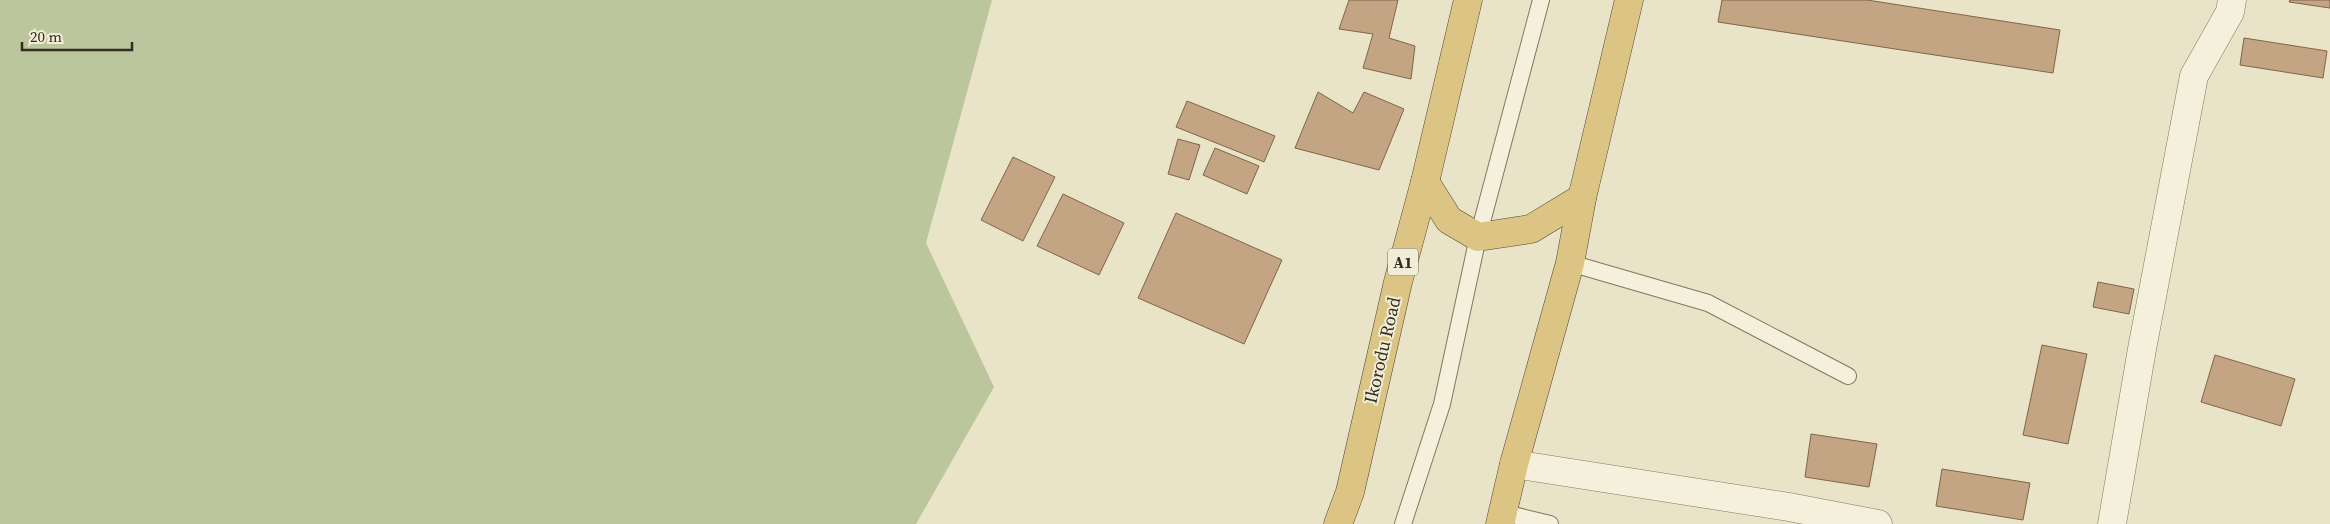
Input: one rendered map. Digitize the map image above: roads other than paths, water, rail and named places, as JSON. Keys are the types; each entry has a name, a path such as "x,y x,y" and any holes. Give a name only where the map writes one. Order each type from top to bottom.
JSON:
{"highway":[{"name":"Ikorodu Road","path":"1338,524 1350,492 1398,282 1425,182 1468,0"},
{"path":"1502,518 1514,464 1570,263 1582,198 1629,0"},
{"path":"1425,182 1449,220 1478,237 1531,229 1582,198"}],"street":[{"path":"2112,524 2144,339 2194,76 2230,12 2232,0"},
{"path":"1514,464 1788,507 1878,524"}],"lane":[{"path":"1402,524 1442,404 1478,237 1541,0"},
{"path":"1570,263 1708,303 1848,376"},
{"path":"1502,518 1550,524"}]}
